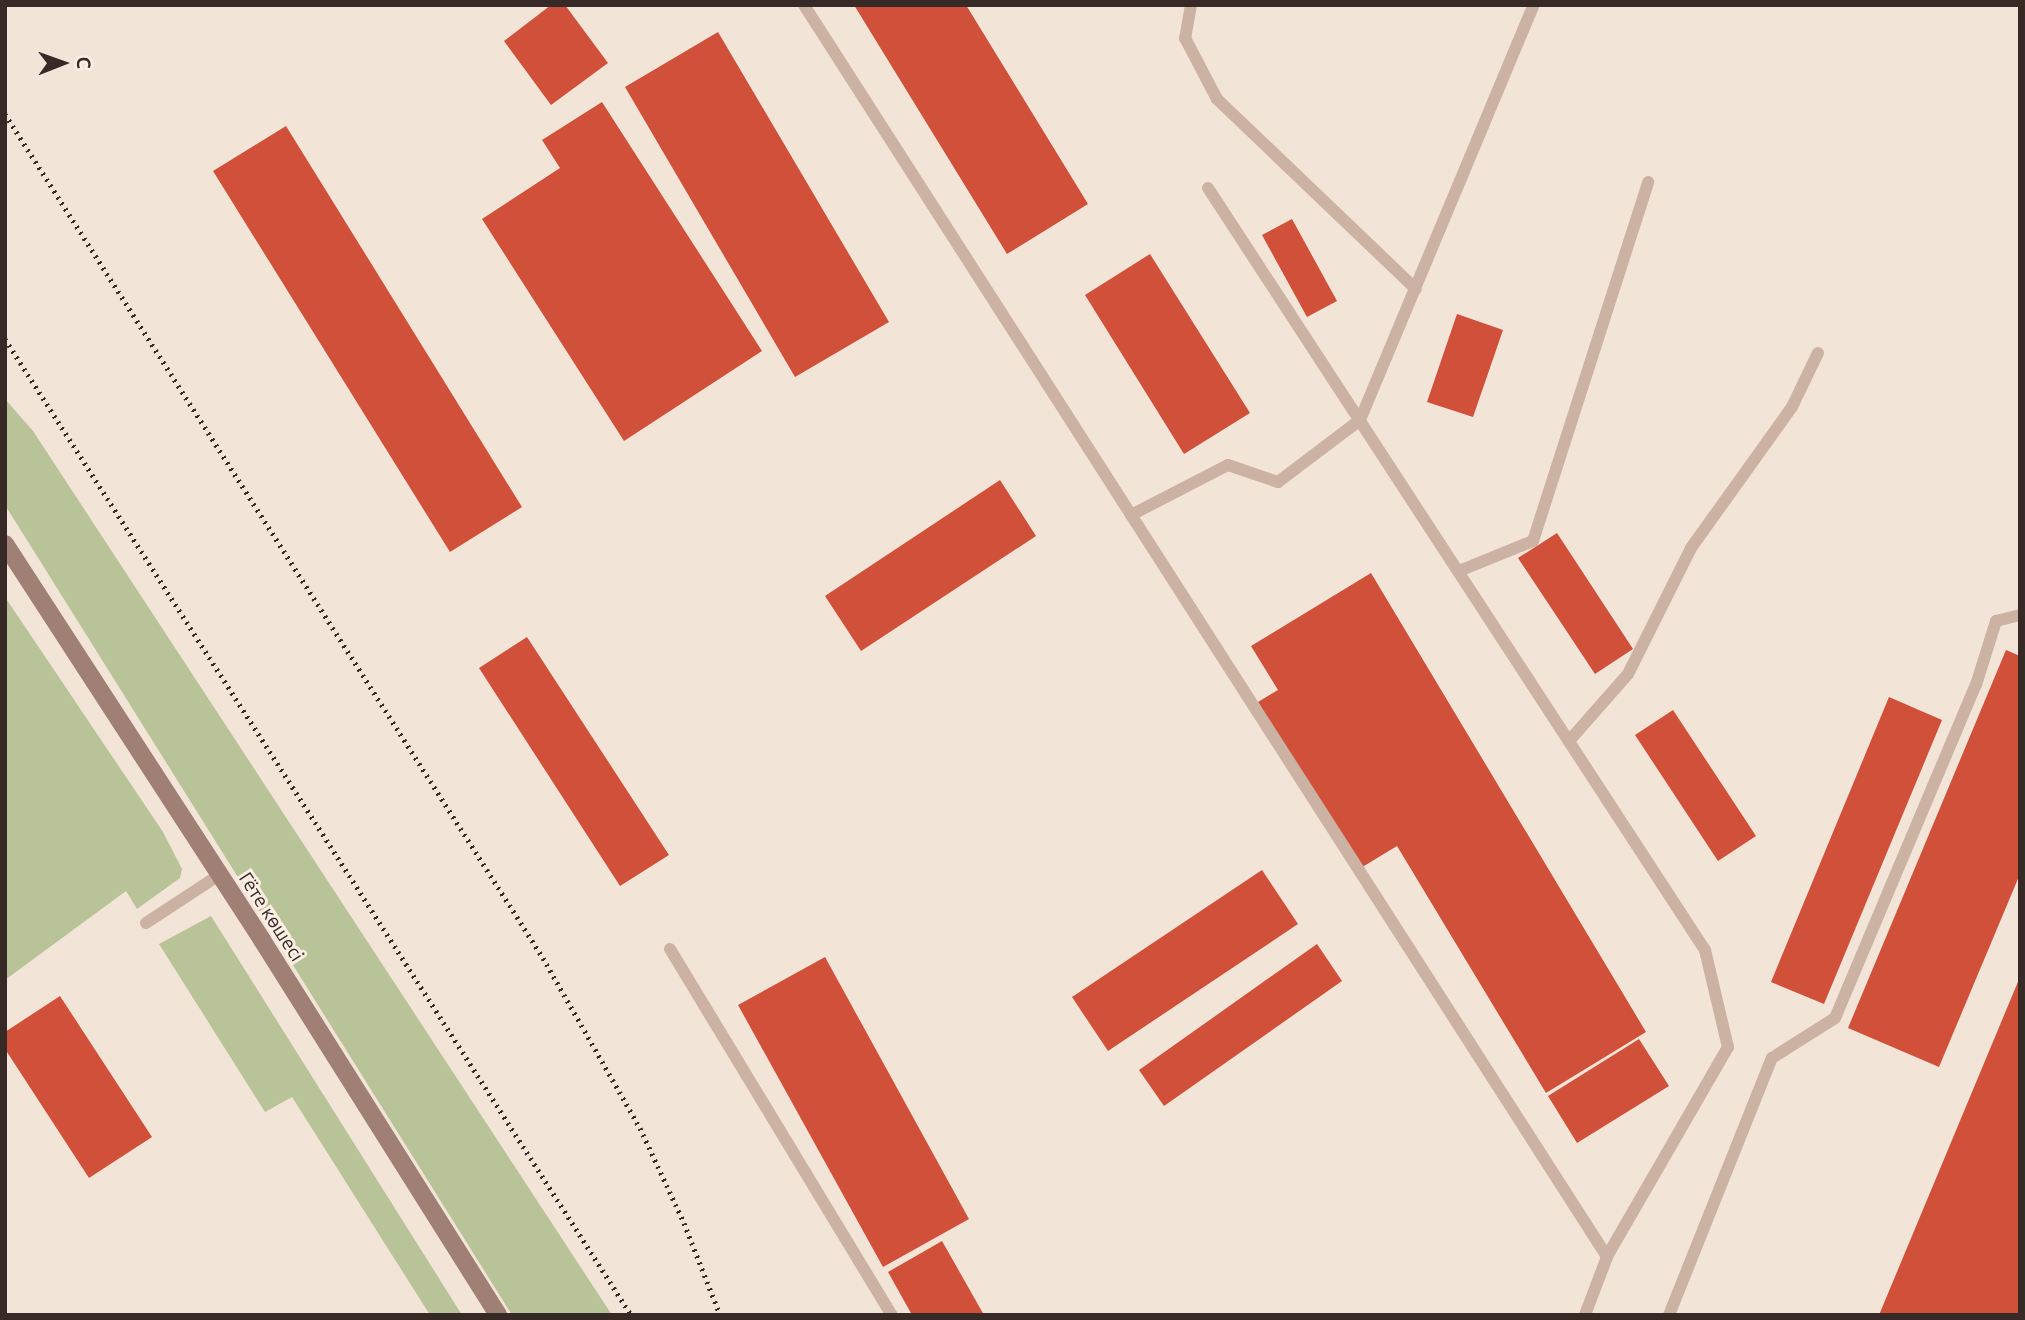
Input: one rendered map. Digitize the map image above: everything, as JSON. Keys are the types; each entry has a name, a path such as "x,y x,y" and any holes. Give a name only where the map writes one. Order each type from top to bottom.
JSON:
{"main road":[{"name":"Гёте көшесі","path":"5,544 498,1315"}],"lane":[{"path":"804,5 1607,1257"},
{"path":"1191,5 1185,38 1217,99 1416,289"},
{"path":"1131,515 1228,465 1278,482 1360,420 1534,5"},
{"path":"1459,571 1533,541 1648,182"},
{"path":"1209,188 1705,950 1728,1047 1607,1257 1586,1315"},
{"path":"1569,741 1628,674 1691,548 1792,407 1818,352"},
{"path":"1669,1315 1772,1058 1835,1018 1976,685 1996,621 2020,615"},
{"path":"146,923 219,875"},
{"path":"670,950 892,1315"}],"green space":[{"path":"5,399 33,431 612,1315 512,1315 5,505"},
{"path":"5,597 163,832 182,869 180,878 137,909 126,891 5,980"},
{"path":"211,916 462,1315 430,1315 292,1097 265,1112 159,944"}],"building":[{"path":"551,5 565,5 608,63 551,105 504,41"},
{"path":"854,5 966,5 1088,204 1007,254"},
{"path":"718,32 889,322 795,377 625,87"},
{"path":"602,102 762,351 624,441 482,219 560,168 542,140"},
{"path":"286,126 522,507 450,552 213,171"},
{"path":"1292,219 1337,301 1307,317 1262,235"},
{"path":"1150,254 1250,413 1184,454 1085,295"},
{"path":"1457,314 1503,330 1473,417 1427,402"},
{"path":"1000,480 1036,536 861,651 825,596"},
{"path":"1557,533 1633,649 1595,674 1518,558"},
{"path":"1371,573 1646,1032 1546,1093 1397,846 1359,869 1258,702 1278,690 1251,646"},
{"path":"527,637 669,855 620,886 479,668"},
{"path":"2006,650 2020,656 2020,874 1939,1067 1848,1028"},
{"path":"1889,697 1942,720 1824,1004 1771,982"},
{"path":"1673,710 1756,836 1718,861 1635,735"},
{"path":"1262,870 1298,924 1108,1051 1072,997"},
{"path":"1317,944 1342,981 1164,1106 1139,1070"},
{"path":"825,957 969,1219 883,1267 738,1005"},
{"path":"2020,977 2020,1315 1879,1315"},
{"path":"60,996 152,1137 89,1178 5,1049 5,1032"},
{"path":"1639,1039 1669,1086 1577,1143 1548,1096"},
{"path":"942,1241 984,1315 912,1315 888,1272"}],"railway":[{"path":"5,114 543,958 640,1128 684,1223 720,1315"},
{"path":"5,339 631,1315"}]}
